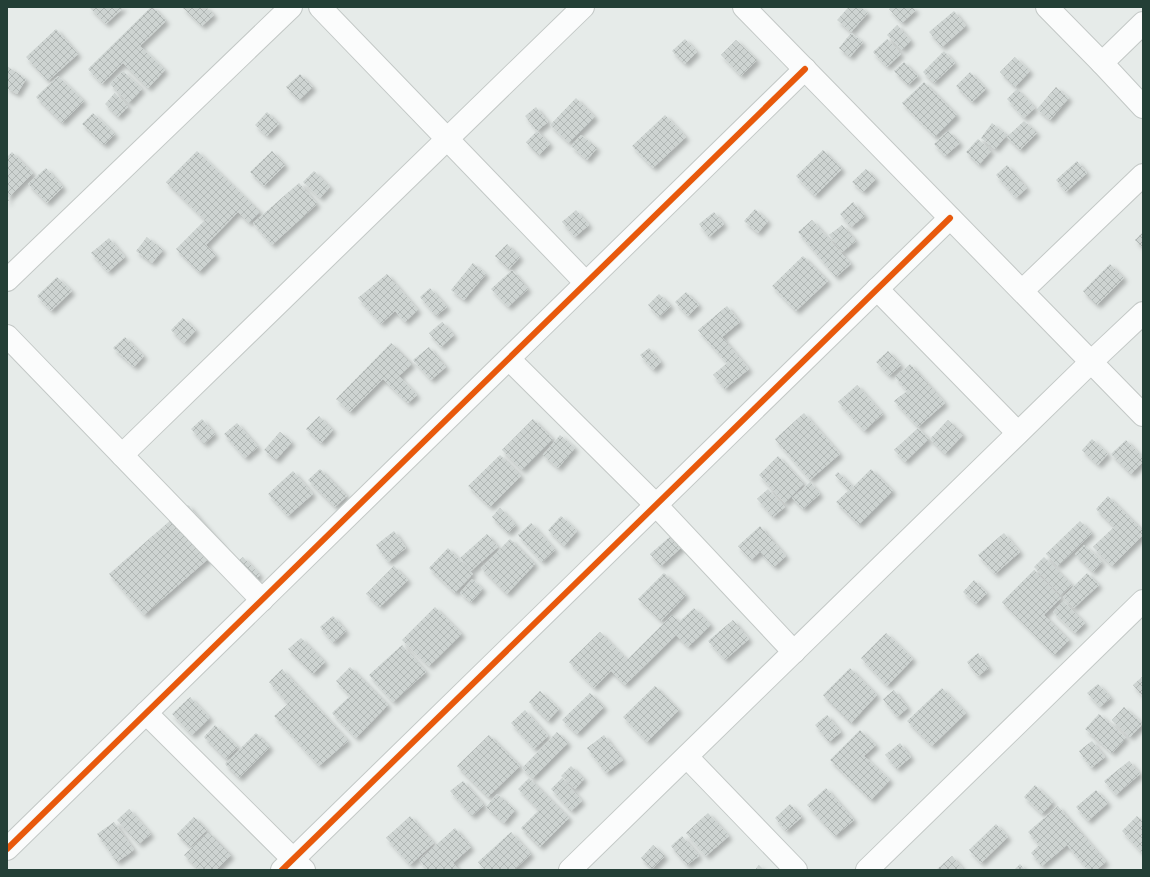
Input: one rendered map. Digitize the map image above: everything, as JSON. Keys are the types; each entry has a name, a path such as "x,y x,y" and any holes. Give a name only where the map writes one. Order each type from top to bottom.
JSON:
{"street":[{"path":"7,280 291,7"},
{"path":"320,7 586,283"},
{"path":"122,455 583,7"},
{"path":"744,7 1143,415"},
{"path":"1048,7 1143,107"},
{"path":"1102,63 1143,23"},
{"path":"7,849 805,69"},
{"path":"1022,291 1143,175"},
{"path":"146,713 293,866 656,505 950,218"},
{"path":"877,289 1018,433"},
{"path":"570,870 1143,313"},
{"path":"7,336 262,600"},
{"path":"509,359 656,505 794,652"},
{"path":"867,870 1143,601"},
{"path":"687,757 796,870"}],"building":[{"path":"89,7 124,7 106,24"},
{"path":"151,7 153,7 166,21 140,46 165,70 148,88 123,63 102,84 88,69"},
{"path":"182,7 206,7 214,15 202,26"},
{"path":"849,7 861,7 868,13 851,32 837,20"},
{"path":"891,7 912,7 916,10 902,23 889,9"},
{"path":"954,11 966,26 942,47 929,32"},
{"path":"897,25 911,41 902,50 887,35"},
{"path":"56,29 78,54 48,81 26,57"},
{"path":"851,33 863,42 850,57 839,48"},
{"path":"685,39 697,52 685,64 672,51"},
{"path":"887,39 901,54 887,67 873,52"},
{"path":"736,40 757,60 741,76 721,55"},
{"path":"944,51 955,63 934,83 923,72"},
{"path":"1015,57 1030,71 1015,87 1000,72"},
{"path":"904,62 918,76 908,85 894,71"},
{"path":"7,66 26,79 17,94 7,88"},
{"path":"123,71 142,89 129,103 110,84"},
{"path":"970,72 986,89 972,102 956,86"},
{"path":"300,74 313,87 299,100 286,87"},
{"path":"58,76 84,101 62,123 36,97"},
{"path":"924,82 957,115 935,137 902,103"},
{"path":"1056,87 1069,98 1050,120 1037,109"},
{"path":"1017,89 1035,108 1024,118 1007,99"},
{"path":"115,93 128,107 118,117 105,104"},
{"path":"576,98 595,117 569,143 550,125"},
{"path":"536,107 548,122 537,131 525,116"},
{"path":"267,112 279,124 267,136 255,125"},
{"path":"93,113 115,134 104,145 82,124"},
{"path":"665,115 686,137 653,168 632,146"},
{"path":"1024,121 1037,133 1020,150 1007,137"},
{"path":"992,123 1007,135 995,149 981,138"},
{"path":"537,131 550,144 539,155 526,142"},
{"path":"948,131 960,143 945,156 934,144"},
{"path":"581,135 597,148 587,160 571,146"},
{"path":"978,139 991,151 979,165 966,152"},
{"path":"823,150 842,169 815,196 796,176"},
{"path":"197,151 260,212 249,223 238,212 206,245 216,255 199,272 176,249 205,220 166,182"},
{"path":"272,151 285,165 264,186 250,172"},
{"path":"12,152 33,173 7,199 7,157"},
{"path":"1077,161 1087,173 1066,192 1056,180"},
{"path":"1007,165 1027,188 1016,198 996,175"},
{"path":"46,168 63,187 47,203 28,184"},
{"path":"866,169 876,179 863,192 852,182"},
{"path":"314,171 330,187 320,198 303,182"},
{"path":"299,183 317,204 272,245 253,223"},
{"path":"853,202 865,216 851,227 840,214"},
{"path":"755,209 768,221 758,233 744,221"},
{"path":"576,210 589,225 575,237 562,222"},
{"path":"714,212 724,224 709,237 699,224"},
{"path":"812,220 851,264 836,277 798,232"},
{"path":"842,225 856,241 842,252 829,235"},
{"path":"1143,232 1143,248 1135,240"},
{"path":"147,237 163,250 152,263 136,251"},
{"path":"109,238 125,257 108,272 91,253"},
{"path":"507,244 520,257 509,269 495,256"},
{"path":"803,256 828,281 796,311 772,286"},
{"path":"473,263 486,274 464,300 451,290"},
{"path":"1110,264 1124,278 1097,305 1083,291"},
{"path":"512,270 528,289 508,307 491,289"},
{"path":"387,274 418,310 405,322 395,311 381,324 358,298"},
{"path":"57,277 72,291 51,311 37,296"},
{"path":"430,288 447,307 436,316 420,297"},
{"path":"686,292 699,305 688,316 675,302"},
{"path":"659,294 671,306 659,317 648,305"},
{"path":"727,306 740,322 722,337 749,369 725,389 713,375 727,363 698,330"},
{"path":"183,318 196,330 184,343 171,330"},
{"path":"442,322 454,335 441,347 429,333"},
{"path":"125,337 144,356 134,367 113,348"},
{"path":"391,343 412,364 399,376 417,395 408,403 383,379 350,412 336,399"},
{"path":"429,347 446,367 431,380 413,360"},
{"path":"649,348 661,362 653,370 640,355"},
{"path":"888,351 901,365 889,376 876,362"},
{"path":"910,364 945,403 918,427 894,401 907,391 895,377"},
{"path":"857,385 883,414 864,431 838,402"},
{"path":"804,413 840,454 810,480 775,439"},
{"path":"319,416 333,430 321,443 306,429"},
{"path":"202,419 215,434 204,444 191,429"},
{"path":"533,419 553,439 522,470 502,450"},
{"path":"948,420 963,435 945,454 930,439"},
{"path":"237,423 258,447 245,458 224,434"},
{"path":"918,428 929,439 905,462 894,450"},
{"path":"280,432 292,442 276,460 264,450"},
{"path":"560,435 575,448 558,468 543,455"},
{"path":"1092,439 1108,454 1098,465 1082,450"},
{"path":"1126,440 1143,458 1143,462 1131,474 1111,454"},
{"path":"500,455 521,476 490,507 468,486"},
{"path":"778,456 804,484 785,503 759,475"},
{"path":"320,469 347,496 335,507 308,480"},
{"path":"871,469 893,491 859,525 836,502 849,490 835,475 838,472 853,487"},
{"path":"293,471 313,494 288,516 268,494"},
{"path":"810,482 820,494 803,509 792,498"},
{"path":"768,489 785,507 773,517 757,499"},
{"path":"1108,496 1143,531 1143,535 1112,566 1093,547 1114,527 1096,509"},
{"path":"188,505 223,546 144,615 109,574"},
{"path":"500,508 516,525 508,533 492,517"},
{"path":"561,516 577,531 564,546 548,530"},
{"path":"1080,521 1092,533 1058,566 1046,554"},
{"path":"531,523 555,550 542,562 518,535"},
{"path":"760,526 786,556 774,567 760,552 751,560 738,546"},
{"path":"394,531 406,548 388,562 376,545"},
{"path":"1004,533 1020,552 995,574 978,555"},
{"path":"487,534 498,547 471,571 460,558"},
{"path":"673,534 683,546 661,566 650,554"},
{"path":"510,539 535,564 507,594 481,568"},
{"path":"1084,545 1102,562 1093,572 1075,554"},
{"path":"448,548 473,574 455,593 429,568"},
{"path":"243,557 260,575 248,587 231,568"},
{"path":"1044,557 1072,585 1061,595 1034,567"},
{"path":"394,566 408,580 380,607 366,594"},
{"path":"1034,570 1061,598 1044,615 1069,640 1054,655 1002,602"},
{"path":"664,573 686,595 661,621 638,599"},
{"path":"1087,573 1099,585 1074,608 1063,597"},
{"path":"472,579 483,589 471,602 460,593"},
{"path":"974,580 987,593 976,604 963,592"},
{"path":"1063,601 1085,623 1075,633 1053,612"},
{"path":"435,607 462,634 429,666 402,640"},
{"path":"694,608 711,625 688,647 676,635 625,685 611,671 594,688 569,662 600,632 627,660 672,615 679,622"},
{"path":"333,616 346,631 333,643 320,627"},
{"path":"733,620 749,639 725,660 708,641"},
{"path":"886,633 913,659 887,686 861,658"},
{"path":"301,638 325,662 313,674 288,649"},
{"path":"402,645 426,672 393,702 369,675"},
{"path":"978,653 989,668 978,676 967,662"},
{"path":"350,667 388,705 356,738 332,713 350,696 336,681"},
{"path":"850,668 877,695 851,723 823,695"},
{"path":"282,669 348,741 319,766 274,716 288,704 269,682"},
{"path":"1142,677 1143,678 1143,697 1133,685"},
{"path":"1098,684 1111,698 1100,707 1087,693"},
{"path":"655,686 679,710 647,742 623,717"},
{"path":"942,688 966,713 932,746 907,721"},
{"path":"894,690 908,708 897,717 883,699"},
{"path":"540,691 559,709 548,721 529,702"},
{"path":"590,693 604,707 577,734 562,720"},
{"path":"190,697 210,718 192,735 172,714"},
{"path":"1124,707 1143,724 1130,737 1112,720"},
{"path":"525,710 548,736 534,749 511,723"},
{"path":"1099,714 1126,738 1112,753 1085,729"},
{"path":"827,715 841,732 829,742 815,725"},
{"path":"215,725 238,747 226,759 204,737"},
{"path":"860,730 876,745 864,756 890,780 871,800 830,760"},
{"path":"557,732 568,743 533,778 522,768"},
{"path":"256,733 270,747 239,778 225,764"},
{"path":"489,735 520,766 488,797 457,766"},
{"path":"604,735 623,760 606,773 587,748"},
{"path":"1092,741 1105,757 1091,768 1079,751"},
{"path":"900,743 911,757 897,769 885,755"},
{"path":"1129,761 1140,774 1116,795 1104,781"},
{"path":"571,766 584,779 575,789 561,776"},
{"path":"529,778 569,818 540,847 521,828 539,810 518,789"},
{"path":"562,778 582,801 571,811 551,789"},
{"path":"463,781 484,805 472,816 450,791"},
{"path":"1035,785 1053,802 1042,814 1024,797"},
{"path":"826,788 854,820 835,836 807,805"},
{"path":"1096,790 1108,803 1088,821 1076,807"},
{"path":"497,794 515,810 504,823 486,807"},
{"path":"790,804 802,817 786,831 775,818"},
{"path":"1058,806 1106,862 1096,870 1088,870 1067,845 1042,866 1031,853 1039,845 1028,832"},
{"path":"129,809 151,834 139,844 117,820"},
{"path":"708,813 729,836 706,856 686,833"},
{"path":"410,816 434,843 410,865 386,838"},
{"path":"1137,816 1143,822 1143,854 1122,831"},
{"path":"194,817 207,830 190,847 177,834"},
{"path":"114,822 134,850 117,862 97,834"},
{"path":"996,824 1008,837 981,863 969,850"},
{"path":"455,828 471,847 453,863 459,870 428,870 419,860"},
{"path":"208,832 231,855 216,870 199,870 184,855"},
{"path":"511,832 531,854 514,870 485,870 478,862"},
{"path":"682,836 699,856 687,865 671,846"},
{"path":"653,845 665,856 652,869 641,858"},
{"path":"952,856 963,869 962,870 936,870"},
{"path":"1020,864 1025,870 1014,870"},
{"path":"759,865 764,870 755,870"}],"cycle path":[{"path":"7,849 805,69"},
{"path":"282,870 950,218"}]}
